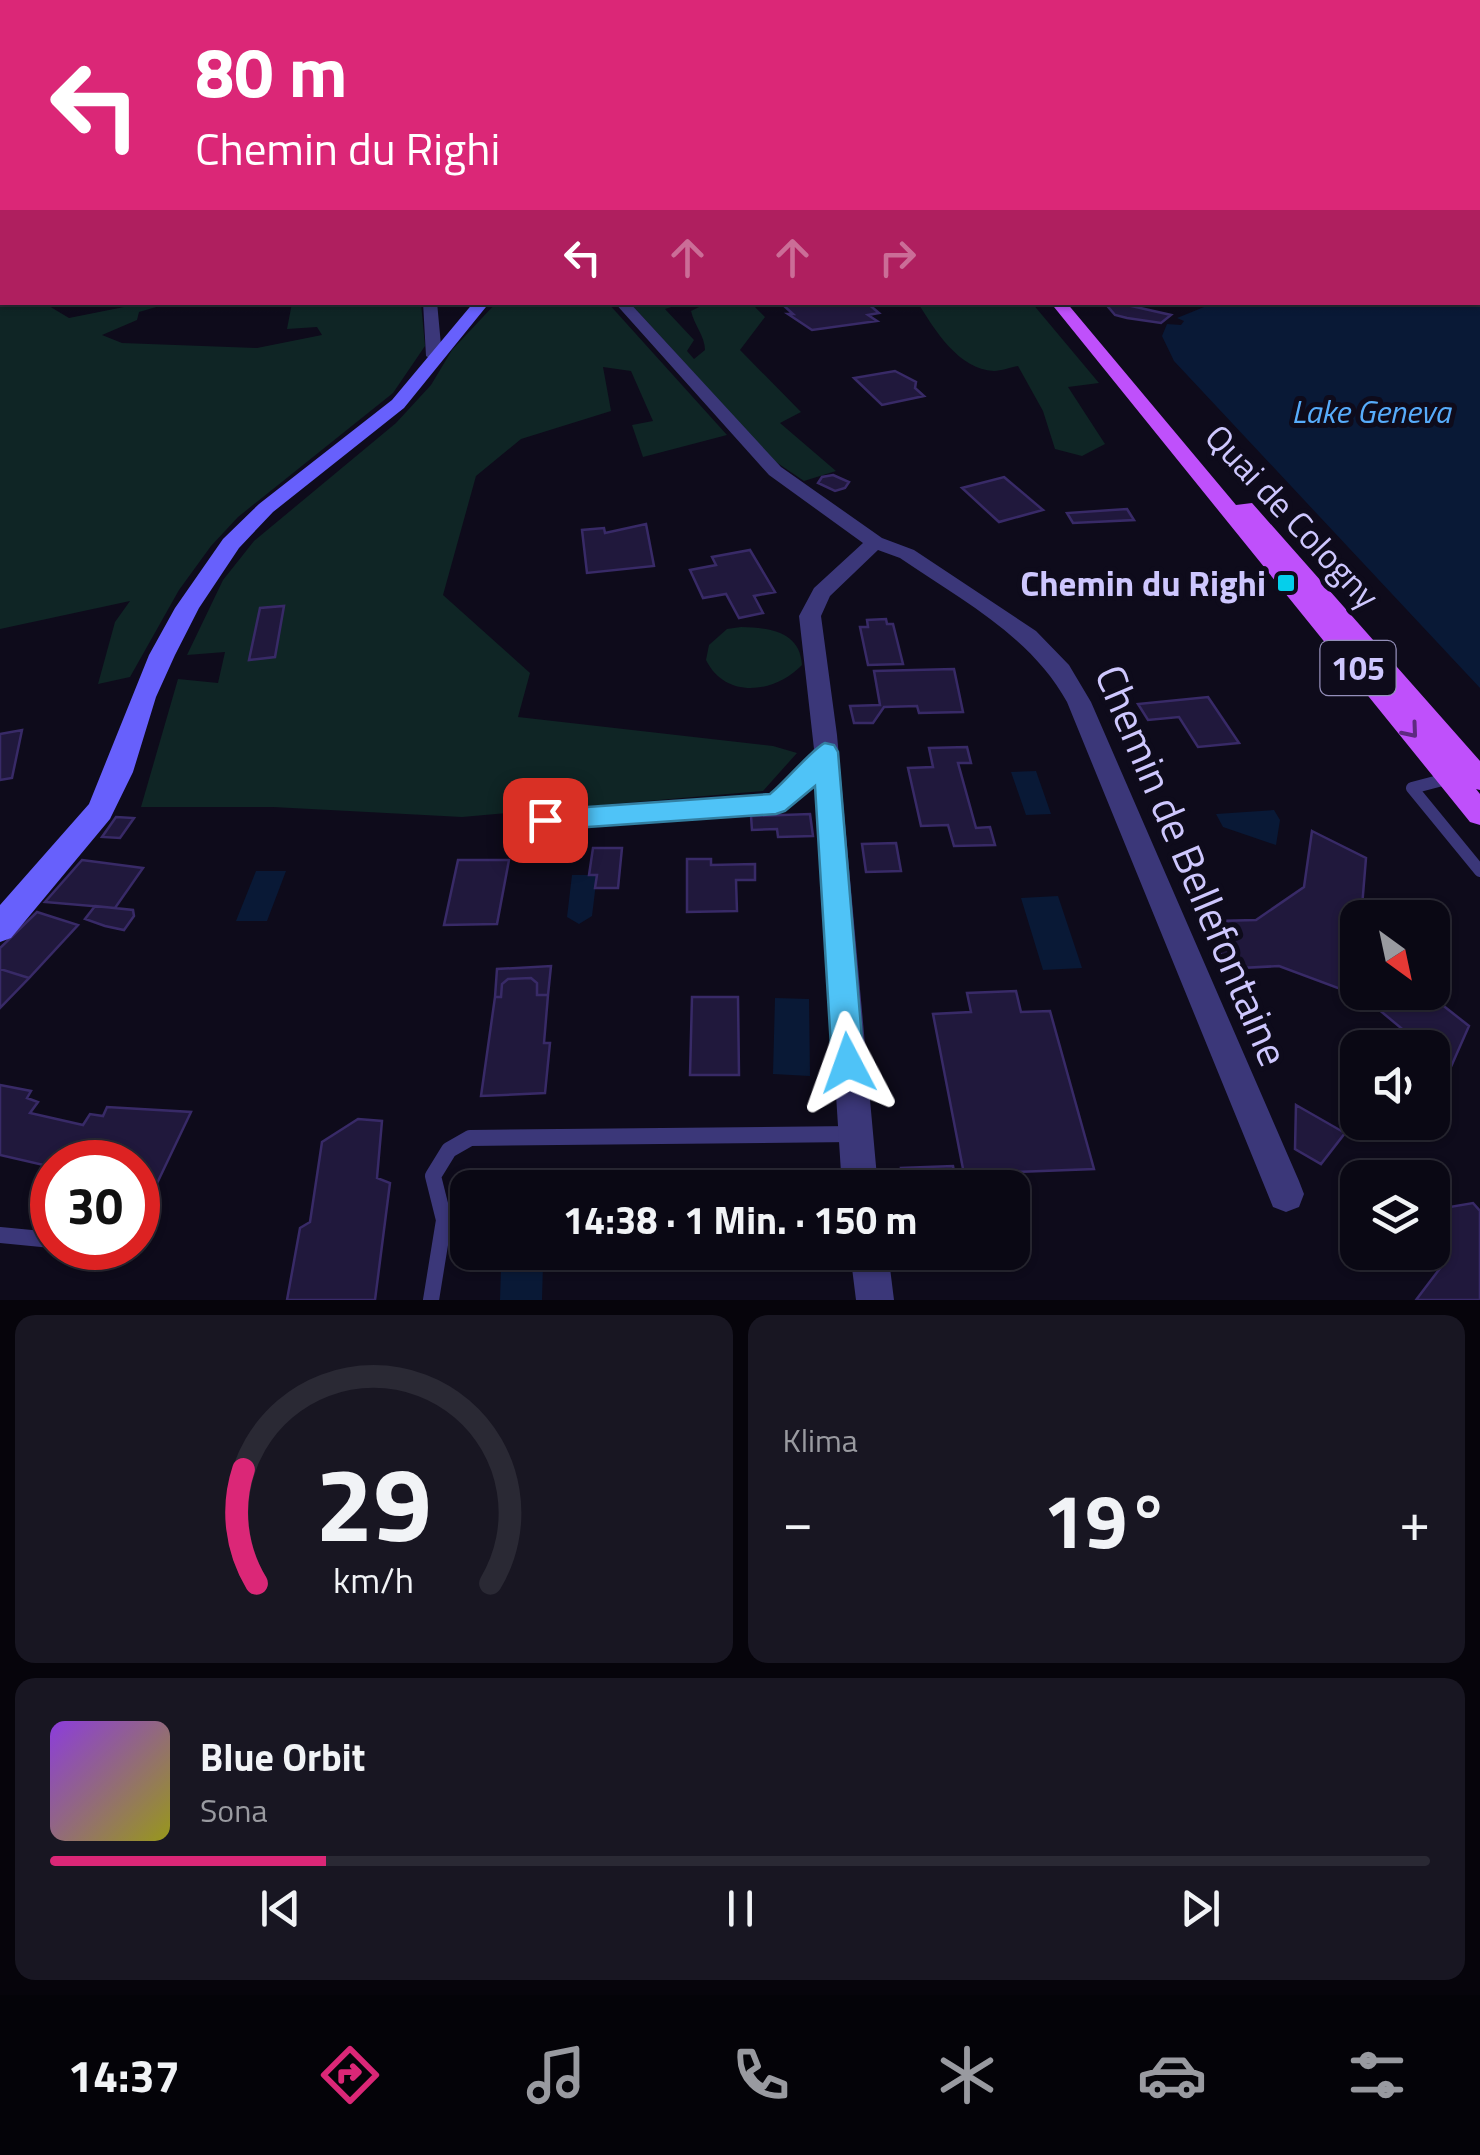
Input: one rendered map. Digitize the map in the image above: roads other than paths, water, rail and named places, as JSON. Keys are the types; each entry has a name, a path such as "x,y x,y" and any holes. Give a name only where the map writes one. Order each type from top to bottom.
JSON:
{"main road":[{"name":"Quai de Cologny","path":"1060,305 1171,436 1194,472 1244,519 1480,780"},
{"name":"Quai de Cologny","path":"1244,519 1480,814"}],"street":[{"path":"430,305 434,356"},
{"path":"0,928 100,811 119,772 143,696 162,655 187,608 231,544 266,508 380,422 480,305"},
{"name":"Chemin de Bellefontaine","path":"624,305 765,462 874,542 907,554 1015,626 1050,657 1070,684 1286,1194"},
{"path":"858,1170 811,608 820,593 874,542"},
{"path":"545,820 776,804 804,782 825,752"},
{"path":"871,1270 875,1300"}],"lane":[{"path":"1450,778 1412,788 1480,871"},
{"path":"432,1300 444,1220 433,1176 448,1150 470,1138 854,1134"},
{"path":"0,1235 30,1238"}],"water":[{"name":"Lake Geneva","path":"1209,305 1480,305 1480,688 1174,361 1162,336 1167,324 1181,325 1184,321 1177,318"},
{"path":"1036,771 1051,814 1026,815 1011,772"},
{"path":"1274,810 1280,820 1276,845 1223,827 1216,814"},
{"path":"256,871 286,871 267,921 236,921"},
{"path":"572,875 597,875 592,916 579,924 567,917"},
{"path":"1058,896 1082,968 1043,970 1021,898"},
{"path":"775,998 809,999 810,1076 773,1074"},
{"path":"501,1270 543,1270 542,1300 500,1300"}],"place":[{"name":"Chemin du Righi","path":"1286,583"}]}
